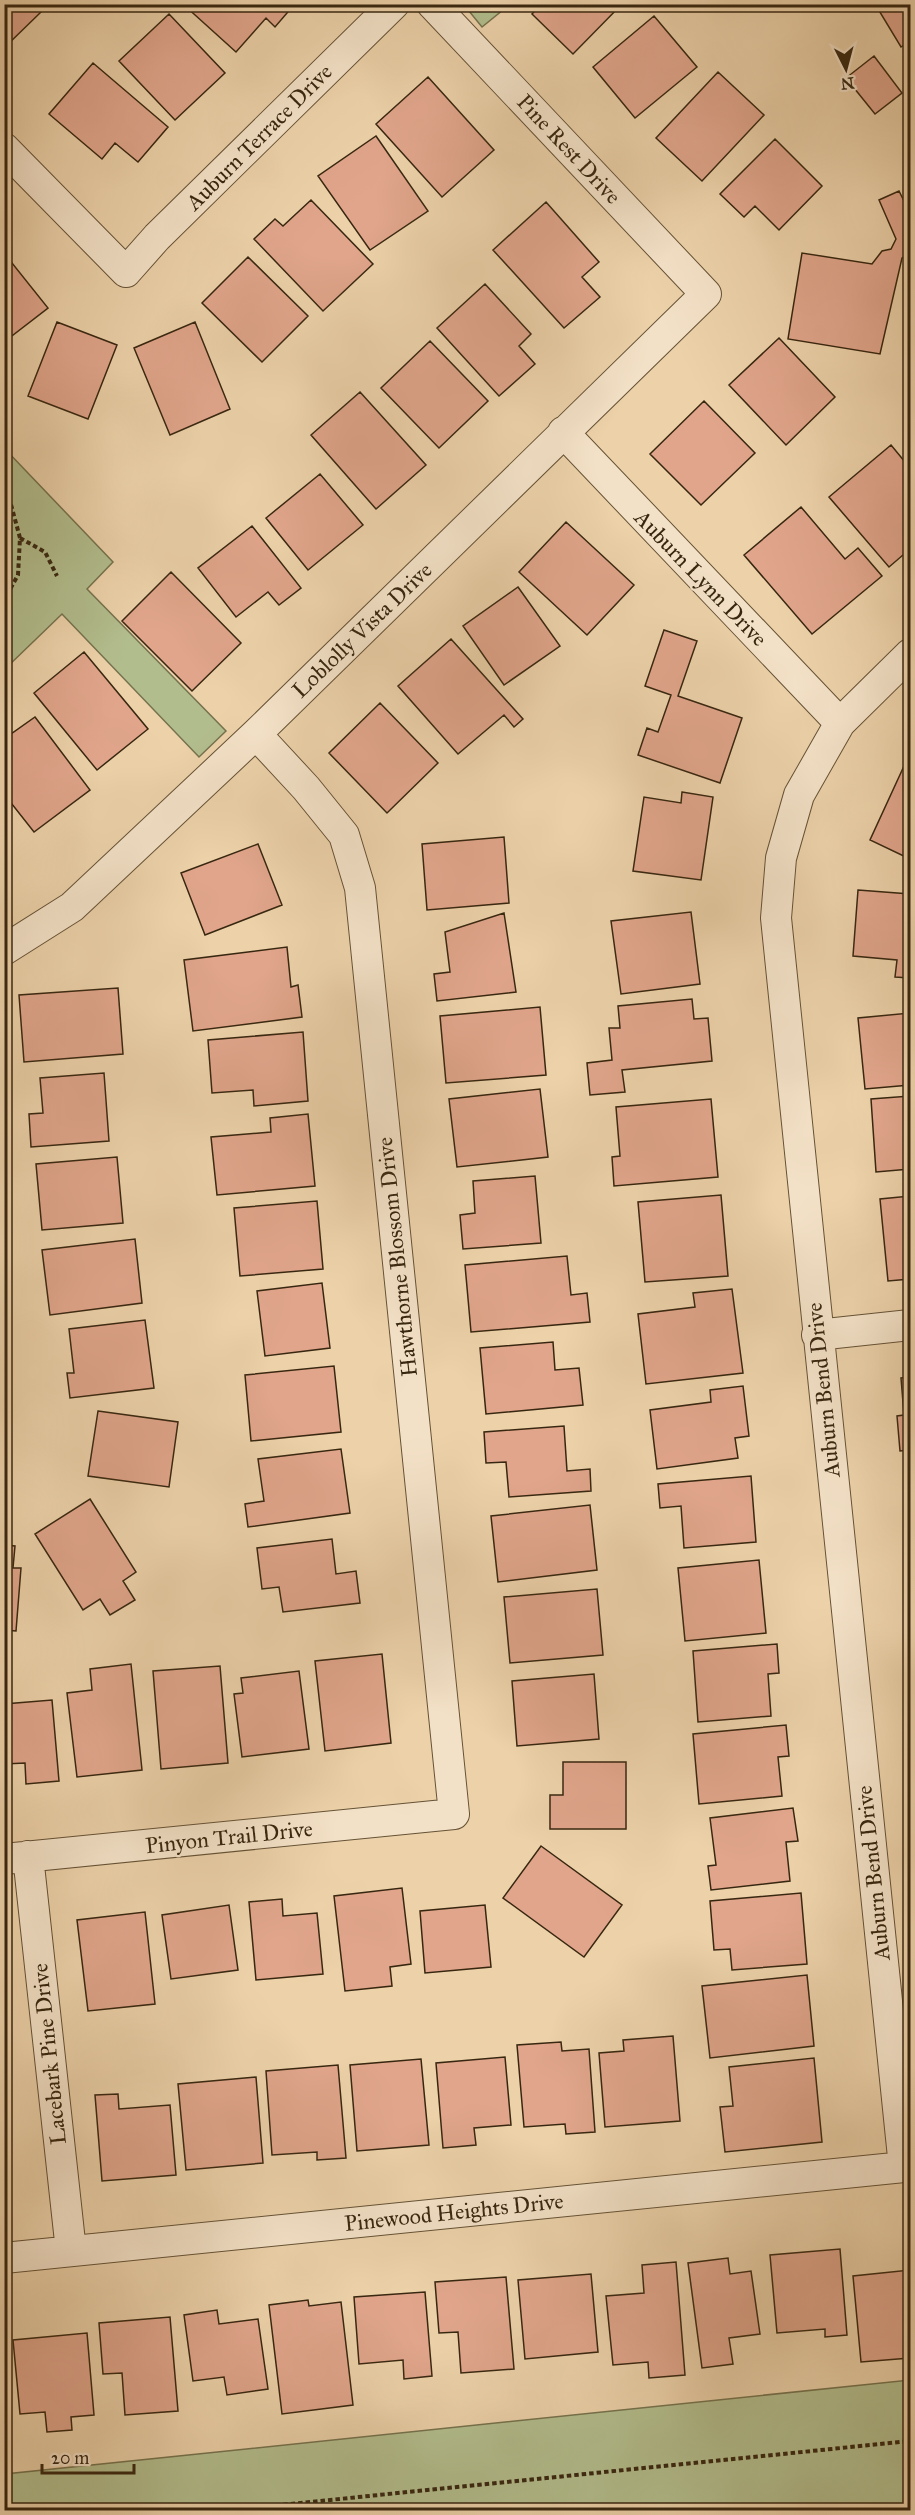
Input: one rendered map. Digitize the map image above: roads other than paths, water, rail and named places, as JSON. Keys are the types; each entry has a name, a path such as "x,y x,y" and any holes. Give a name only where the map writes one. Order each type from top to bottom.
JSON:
{"street":[{"name":"Auburn Terrace Drive","path":"4,148 126,272 157,237 394,4"},
{"name":"Pine Rest Drive","path":"432,4 706,294"},
{"name":"Loblolly Vista Drive","path":"4,950 72,907 256,734 706,294"},
{"name":"Auburn Lynn Drive","path":"563,432 840,723"},
{"name":"Auburn Bend Drive","path":"904,2167 776,918 782,858 799,795 840,723 910,654"},
{"name":"Hawthorne Blossom Drive","path":"256,734 306,788 344,836 360,888 454,1814"},
{"path":"817,1335 910,1325"},
{"name":"Pinyon Trail Drive","path":"16,1858 454,1814"},
{"name":"Lacebark Pine Drive","path":"16,1858 71,2251"},
{"name":"Pinewood Heights Drive","path":"4,2258 904,2167"}]}
